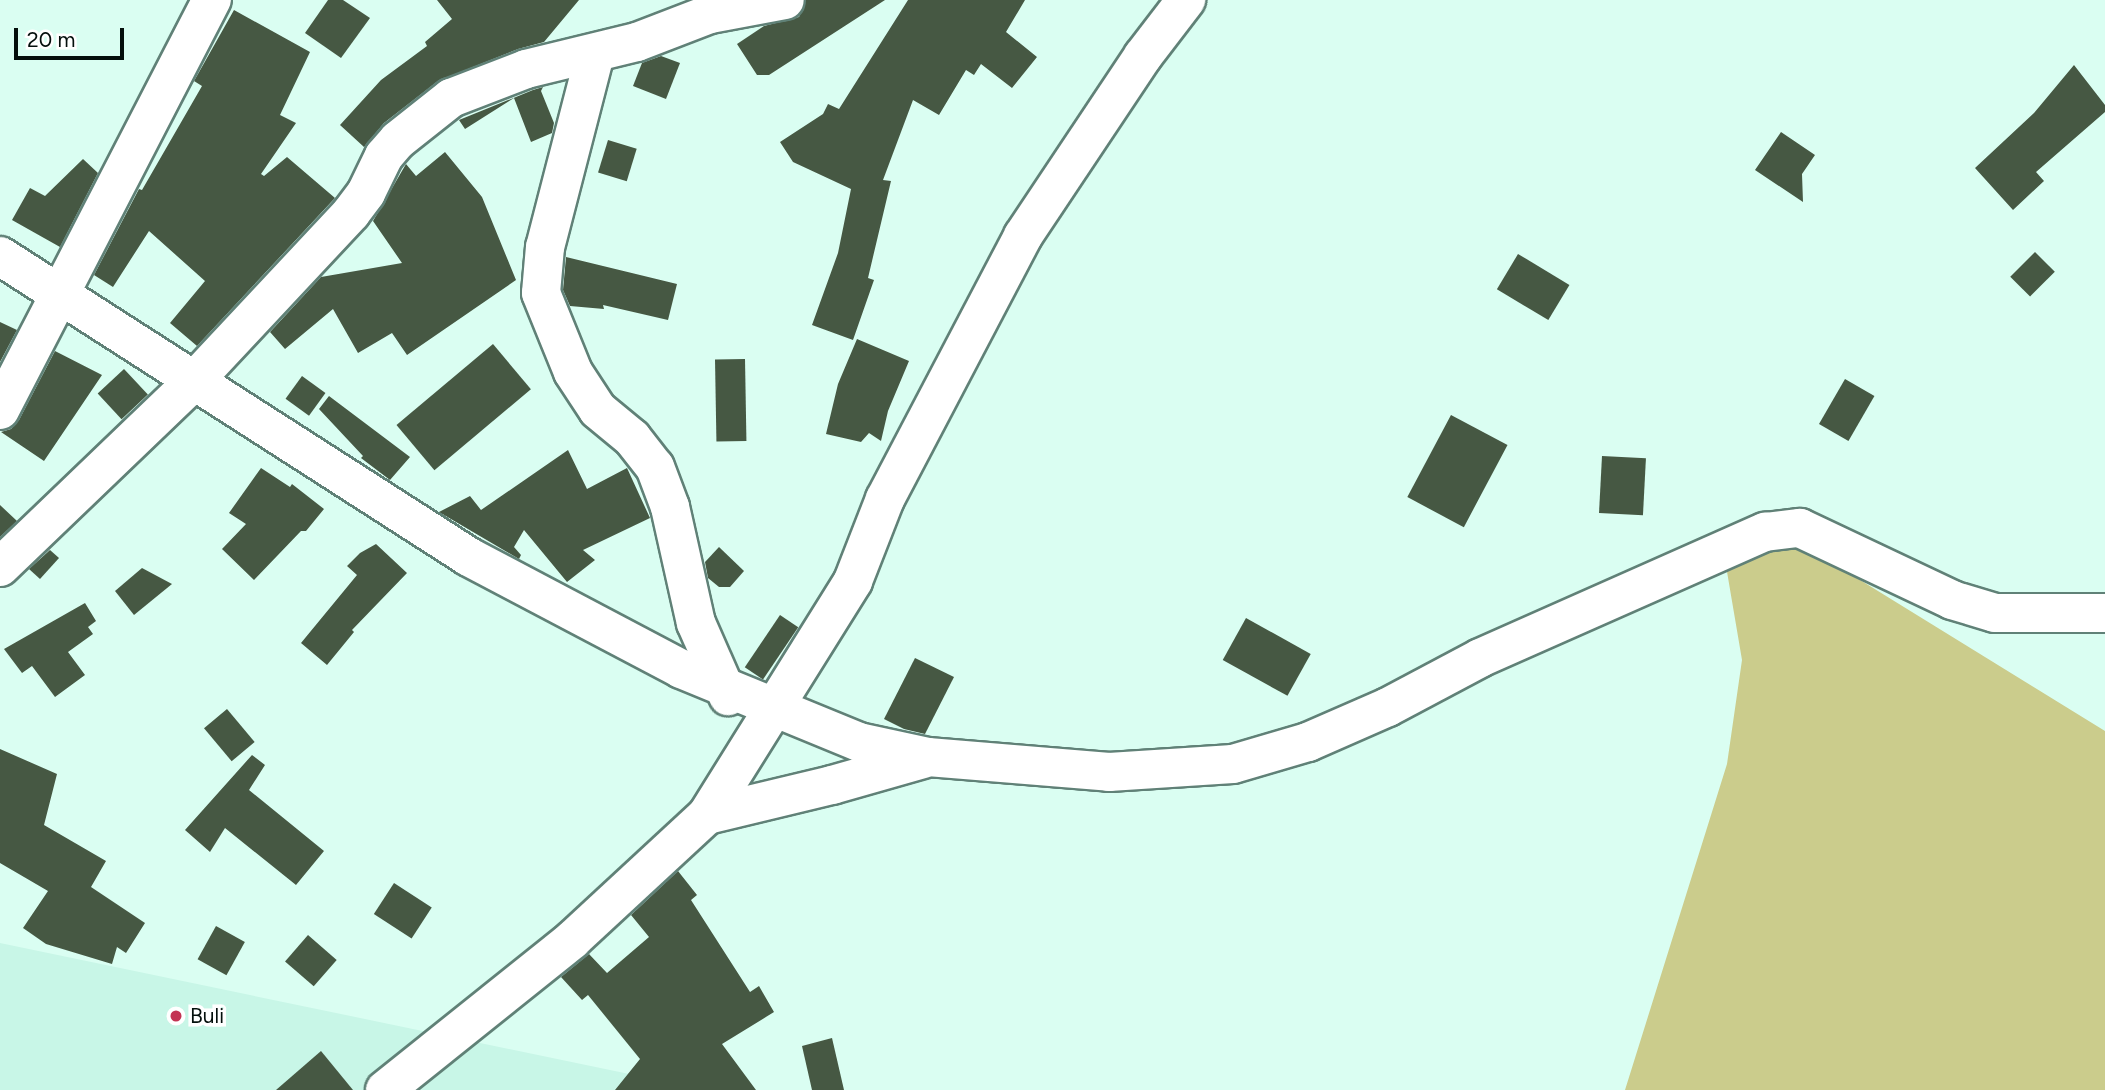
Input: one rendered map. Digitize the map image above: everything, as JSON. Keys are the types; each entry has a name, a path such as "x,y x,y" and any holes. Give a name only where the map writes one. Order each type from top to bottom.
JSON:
{"street":[{"path":"0,410 212,0"},
{"path":"0,567 194,381 351,213 366,193 384,156 398,140 451,98 526,69 637,42 710,14 785,0"},
{"path":"385,1090 572,940 707,815 853,581 885,499 1023,236 1143,56 1186,0"},
{"path":"595,54 545,247 541,293 573,372 598,410 632,438 655,467 670,508 696,623 721,685 738,712 743,736 734,774"},
{"path":"0,256 469,557 681,669 859,742 928,757 1109,772 1233,764 1307,742 1388,706 1480,658 1765,532 1800,528 1952,600 1994,613 2105,613"},
{"path":"707,815 832,785 928,757"}],"shaded area":[{"name":"Buli","path":"0,943 706,1090 0,1090"}],"green space":[{"path":"1805,546 2105,731 2105,1090 1625,1090 1727,764 1742,660 1725,560"}],"building":[{"path":"328,0 343,0 370,18 341,58 305,33"},
{"path":"437,0 579,0 544,42 518,49 438,81 384,123 364,147 340,125 381,80 427,46 425,42 452,19"},
{"path":"806,0 885,0 769,75 757,75 737,44 764,26 799,17"},
{"path":"908,0 1025,0 1006,32 1037,57 1012,88 981,64 974,75 966,70 939,115 913,100 883,180 891,181 868,278 874,280 853,340 812,325 838,253 851,189 793,162 780,142 823,114 828,104 839,109"},
{"path":"234,10 310,52 280,115 296,123 261,174 264,176 287,157 335,198 197,346 170,323 205,281 149,231 113,287 94,275 139,189 142,190 202,86 194,81"},
{"path":"661,56 680,63 666,99 633,86 642,63"},
{"path":"2074,65 2105,105 2105,112 2036,172 2044,181 2013,210 1975,168 2034,113"},
{"path":"543,87 541,91 554,123 552,133 531,142 514,98 465,129 459,120 533,90"},
{"path":"1781,132 1815,155 1802,174 1803,202 1755,170"},
{"path":"608,140 637,149 627,181 598,173"},
{"path":"445,152 482,197 516,280 407,355 392,333 358,353 333,309 285,349 270,332 321,277 402,263 373,221 406,164 416,176"},
{"path":"83,159 98,173 60,247 12,220 30,188 45,196"},
{"path":"2035,252 2055,272 2030,297 2010,277"},
{"path":"1518,254 1569,285 1548,320 1497,289"},
{"path":"566,257 677,284 668,320 603,305 604,309 570,306 563,290"},
{"path":"0,322 17,330 0,362"},
{"path":"857,339 909,361 888,411 881,441 869,433 861,442 826,434 838,384"},
{"path":"493,344 531,389 434,470 396,425"},
{"path":"55,351 102,375 44,461 1,432 11,429 19,420"},
{"path":"745,359 746,441 716,442 715,360"},
{"path":"124,369 148,395 122,419 98,394"},
{"path":"302,376 325,393 309,416 286,399"},
{"path":"1845,379 1874,396 1848,441 1819,424"},
{"path":"329,396 410,457 390,480 361,458 363,456 319,409"},
{"path":"1451,415 1508,445 1464,527 1407,497"},
{"path":"568,450 587,489 627,468 650,518 583,550 595,560 567,582 524,530 514,547 521,555 519,559 439,512 470,496 481,510"},
{"path":"1602,456 1646,458 1643,515 1599,513"},
{"path":"261,468 290,487 292,484 324,509 306,531 301,531 254,580 222,549 246,524 229,513"},
{"path":"0,505 17,521 0,537"},
{"path":"376,544 407,573 352,630 354,632 327,665 301,643 357,575 347,566 360,553"},
{"path":"719,547 744,571 730,587 719,587 708,578 705,562"},
{"path":"50,550 59,558 40,579 29,569"},
{"path":"142,568 172,584 134,615 115,591"},
{"path":"85,603 96,621 88,627 93,634 68,652 85,675 55,697 32,666 22,673 4,649"},
{"path":"780,615 798,627 763,680 745,667"},
{"path":"1246,618 1311,654 1287,696 1223,660"},
{"path":"915,658 954,677 925,734 904,729 884,719"},
{"path":"227,709 255,742 232,761 204,728"},
{"path":"0,749 57,774 44,825 106,861 91,887 145,923 126,953 117,947 112,964 46,944 23,928 48,891 0,863"},
{"path":"252,755 265,765 249,790 324,851 296,885 225,828 210,852 185,830"},
{"path":"678,871 697,895 691,900 750,992 759,986 774,1012 722,1044 756,1090 615,1090 640,1059 588,995 582,1000 561,977 589,954 607,973 649,937 631,915"},
{"path":"394,883 432,908 412,939 374,914"},
{"path":"216,926 245,942 226,975 198,959"},
{"path":"308,935 337,960 314,986 285,961"},
{"path":"832,1038 844,1090 812,1090 802,1046"},
{"path":"321,1051 353,1090 276,1090"}],"place":[{"name":"Buli","path":"176,1016"}]}
